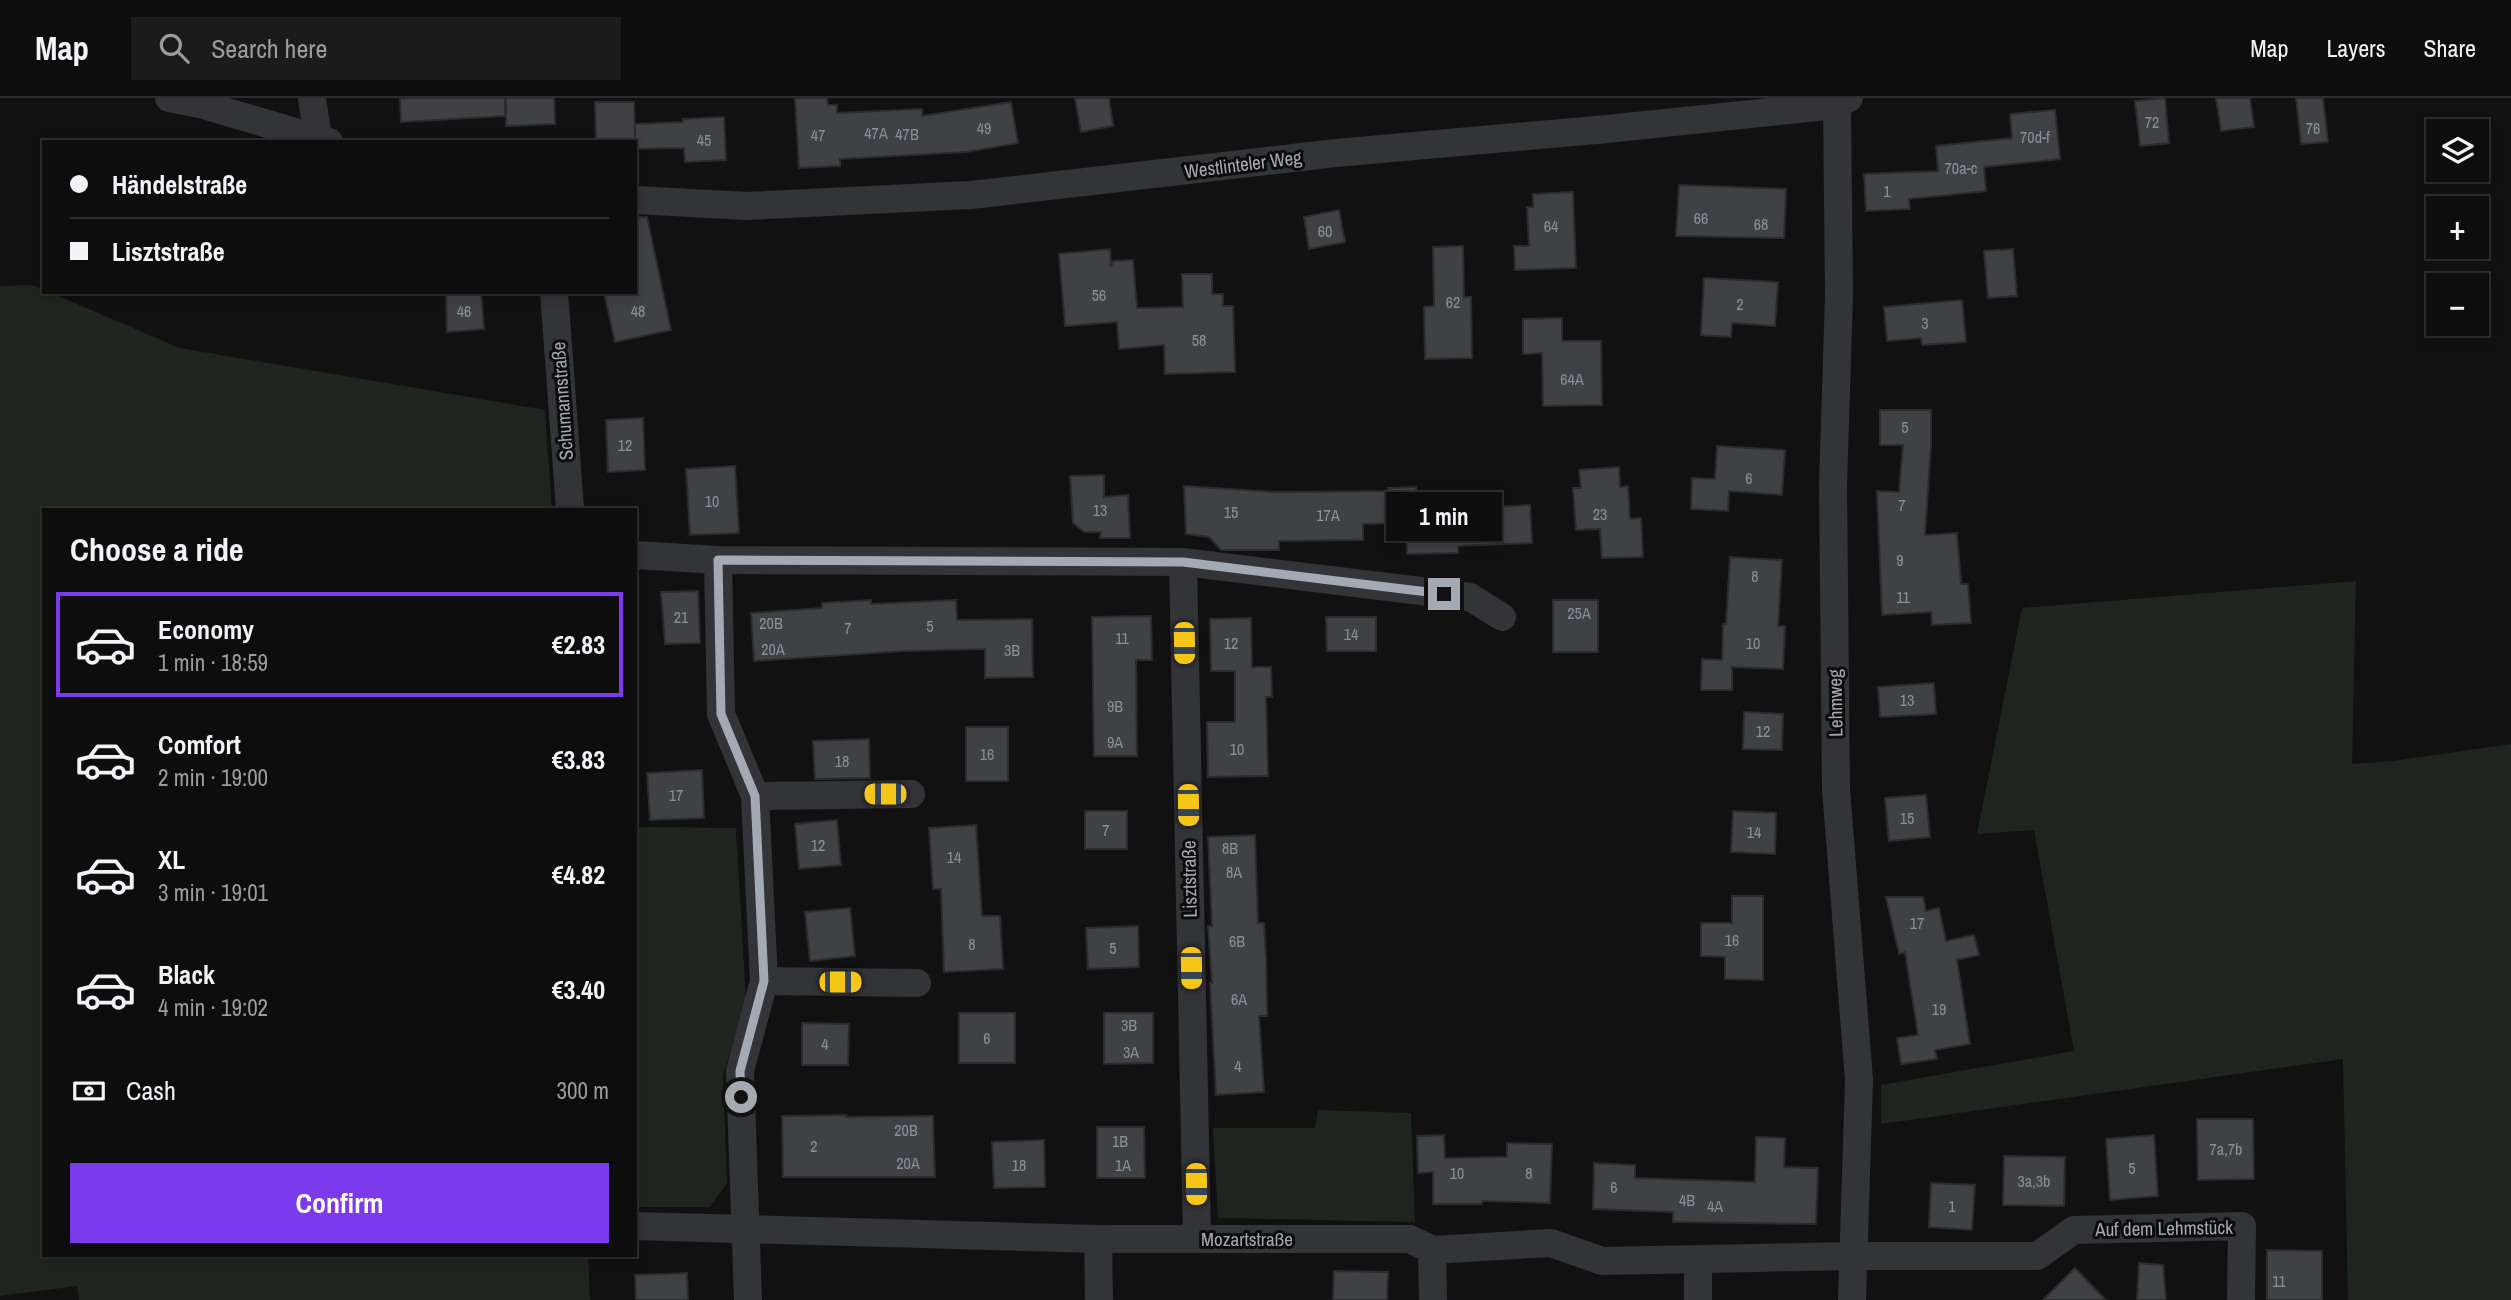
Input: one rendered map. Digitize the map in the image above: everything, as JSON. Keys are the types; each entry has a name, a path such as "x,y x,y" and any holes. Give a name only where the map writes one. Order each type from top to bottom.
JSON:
{"street":[{"path":"169,98 200,104 323,140"},
{"path":"312,98 323,140"},
{"name":"Westlinteler Weg","path":"637,200 747,206 971,195 1336,153 1607,129 1762,104 1843,101"},
{"name":"Lehmweg","path":"1843,101 1833,484 1836,789 1859,1080 1852,1300"},
{"name":"Schumannstraße","path":"554,294 569,508"},
{"path":"637,555 718,560 1183,562 1470,597 1502,617"},
{"path":"718,560 721,714 755,796 764,981 740,1071 748,1300"},
{"name":"Lisztstraße","path":"1183,562 1197,1238"},
{"path":"755,796 911,794"},
{"path":"764,981 917,983"},
{"name":"Mozartstraße","path":"637,1226 1098,1239 1410,1239 1432,1250 1551,1243 1602,1261 1853,1256"},
{"name":"Auf dem Lehmstück","path":"1853,1256 2037,1256 2074,1230 2242,1226 2241,1300"},
{"path":"1098,1239 1099,1300"},
{"path":"1432,1250 1433,1300"},
{"path":"1698,1260 1698,1300"}],"shaded area":[{"path":"32,285 42,289 42,294 54,294 180,348 545,410 552,508 42,508 42,1257 588,1257 590,1300 79,1300 77,1286 0,1296 0,286"},
{"path":"2356,581 2352,764 2393,761 2511,744 2511,1300 2348,1300 2343,1059 1881,1124 1881,1085 2074,1051 2034,830 1977,834 2022,608"},
{"path":"637,827 736,828 746,1001 723,1075 727,1183 710,1207 637,1207"},
{"path":"1318,1110 1411,1113 1415,1222 1218,1218 1213,1128 1315,1128"}],"building":[{"path":"400,98 505,98 505,116 401,122"},
{"path":"506,98 554,98 555,124 506,126"},
{"path":"795,98 827,98 828,105 837,105 837,113 922,109 922,116 1011,102 1018,143 966,152 840,159 840,166 799,168"},
{"path":"1075,98 1109,98 1113,126 1081,132"},
{"path":"2165,98 2169,143 2140,146 2135,101"},
{"path":"2216,98 2250,98 2254,127 2221,131"},
{"path":"2296,98 2323,98 2328,142 2301,144"},
{"path":"595,102 634,102 635,140 596,140"},
{"path":"2055,110 2060,159 1984,167 1986,191 1909,199 1910,209 1866,211 1864,174 1938,171 1936,146 2012,138 2010,114"},
{"path":"724,117 726,160 685,162 684,148 637,149 635,124 683,122 683,119"},
{"path":"1679,185 1786,189 1784,238 1676,236"},
{"path":"1573,192 1576,268 1515,270 1514,246 1529,246 1527,207 1533,207 1533,194"},
{"path":"1339,210 1345,242 1309,249 1304,217"},
{"path":"637,217 647,217 671,330 615,342 604,294 637,294"},
{"path":"1463,246 1464,297 1471,297 1472,358 1425,359 1424,307 1434,306 1433,247"},
{"path":"1110,249 1111,267 1113,261 1133,260 1137,308 1183,307 1182,274 1212,274 1212,294 1223,294 1223,306 1233,306 1235,372 1165,374 1164,345 1119,349 1117,322 1065,326 1059,254"},
{"path":"2013,249 2017,296 1988,298 1984,251"},
{"path":"1704,278 1778,282 1775,326 1732,323 1731,337 1701,335"},
{"path":"446,294 481,294 484,329 447,332"},
{"path":"1962,300 1966,342 1922,345 1921,338 1887,341 1884,307"},
{"path":"1562,318 1562,341 1601,341 1602,405 1543,406 1542,353 1523,354 1523,319"},
{"path":"1880,410 1931,410 1925,535 1957,533 1961,584 1968,584 1971,623 1932,625 1931,612 1882,615 1877,491 1899,492 1903,445 1880,445"},
{"path":"643,418 645,470 608,472 606,420"},
{"path":"1717,446 1785,450 1782,495 1729,491 1728,511 1691,509 1692,478 1715,479"},
{"path":"735,466 739,533 690,535 686,469"},
{"path":"1619,467 1620,487 1628,486 1630,519 1641,518 1643,557 1602,558 1600,529 1576,530 1573,488 1581,488 1579,470"},
{"path":"1104,475 1104,497 1128,495 1130,538 1100,538 1101,532 1084,532 1073,523 1070,476"},
{"path":"1184,486 1277,492 1388,491 1388,488 1416,487 1417,497 1458,496 1458,509 1530,505 1532,543 1458,546 1458,553 1407,554 1406,523 1363,524 1363,540 1279,541 1279,550 1221,550 1209,537 1186,534"},
{"path":"1730,557 1782,560 1778,626 1785,626 1783,669 1732,667 1732,690 1701,690 1702,659 1722,660"},
{"path":"698,591 700,643 665,644 661,592"},
{"path":"871,600 871,604 956,600 957,620 1032,619 1033,677 985,678 985,649 905,651 754,661 751,613 822,608 822,603"},
{"path":"1553,600 1598,600 1598,652 1553,652"},
{"path":"1151,616 1152,660 1136,660 1137,756 1094,756 1092,617"},
{"path":"1326,617 1376,617 1376,651 1327,651"},
{"path":"1251,618 1252,667 1271,667 1272,697 1266,697 1268,776 1208,777 1207,722 1235,722 1235,671 1211,671 1210,619"},
{"path":"1934,683 1936,714 1880,717 1878,687"},
{"path":"1744,712 1783,714 1782,750 1743,749"},
{"path":"966,727 1008,727 1008,781 966,781"},
{"path":"869,739 870,778 815,779 813,741"},
{"path":"702,770 704,818 650,820 647,773"},
{"path":"1926,795 1930,837 1889,841 1885,798"},
{"path":"1085,811 1127,811 1127,849 1085,849"},
{"path":"1733,811 1776,813 1775,854 1731,852"},
{"path":"837,820 841,865 799,869 795,824"},
{"path":"976,825 982,916 1000,916 1003,969 944,972 941,889 933,889 929,828"},
{"path":"1255,835 1258,923 1264,923 1266,957 1267,1016 1259,1016 1264,1092 1216,1095 1208,926 1212,926 1208,837"},
{"path":"1732,896 1763,896 1763,980 1725,979 1725,957 1701,956 1701,923 1732,923"},
{"path":"1886,897 1923,897 1926,911 1939,908 1946,941 1974,935 1979,955 1957,960 1970,1044 1935,1050 1937,1059 1901,1064 1897,1038 1918,1035 1905,952 1899,954"},
{"path":"850,908 855,956 810,961 805,912"},
{"path":"1138,926 1139,967 1088,969 1086,928"},
{"path":"959,1013 1015,1013 1015,1063 959,1063"},
{"path":"1104,1013 1153,1013 1153,1063 1104,1064"},
{"path":"802,1023 849,1024 848,1065 802,1065"},
{"path":"782,1116 933,1116 935,1177 783,1177"},
{"path":"2197,1119 2253,1119 2254,1179 2198,1180"},
{"path":"1097,1127 1144,1127 1145,1178 1097,1178"},
{"path":"1444,1135 1445,1158 1507,1157 1507,1143 1552,1144 1550,1203 1482,1201 1482,1204 1433,1204 1433,1172 1418,1173 1417,1136"},
{"path":"2154,1135 2158,1196 2110,1200 2106,1139"},
{"path":"1756,1137 1785,1138 1784,1167 1818,1168 1816,1224 1673,1222 1673,1212 1593,1209 1594,1163 1635,1165 1635,1178 1755,1182"},
{"path":"1044,1140 1045,1187 994,1188 992,1142"},
{"path":"2004,1156 2065,1157 2064,1206 2003,1205"},
{"path":"1931,1183 1975,1185 1972,1230 1929,1227"},
{"path":"2267,1250 2322,1251 2322,1300 2267,1300"},
{"path":"2139,1263 2163,1265 2166,1300 2137,1300"},
{"path":"2075,1268 2106,1300 2043,1300"},
{"path":"1334,1271 1388,1272 1387,1300 1333,1300"},
{"path":"687,1273 688,1300 636,1300 635,1275"}],"route":[{"path":"741,1097 740,1071 764,981 755,796 721,714 718,560 1183,562 1444,594"}]}
